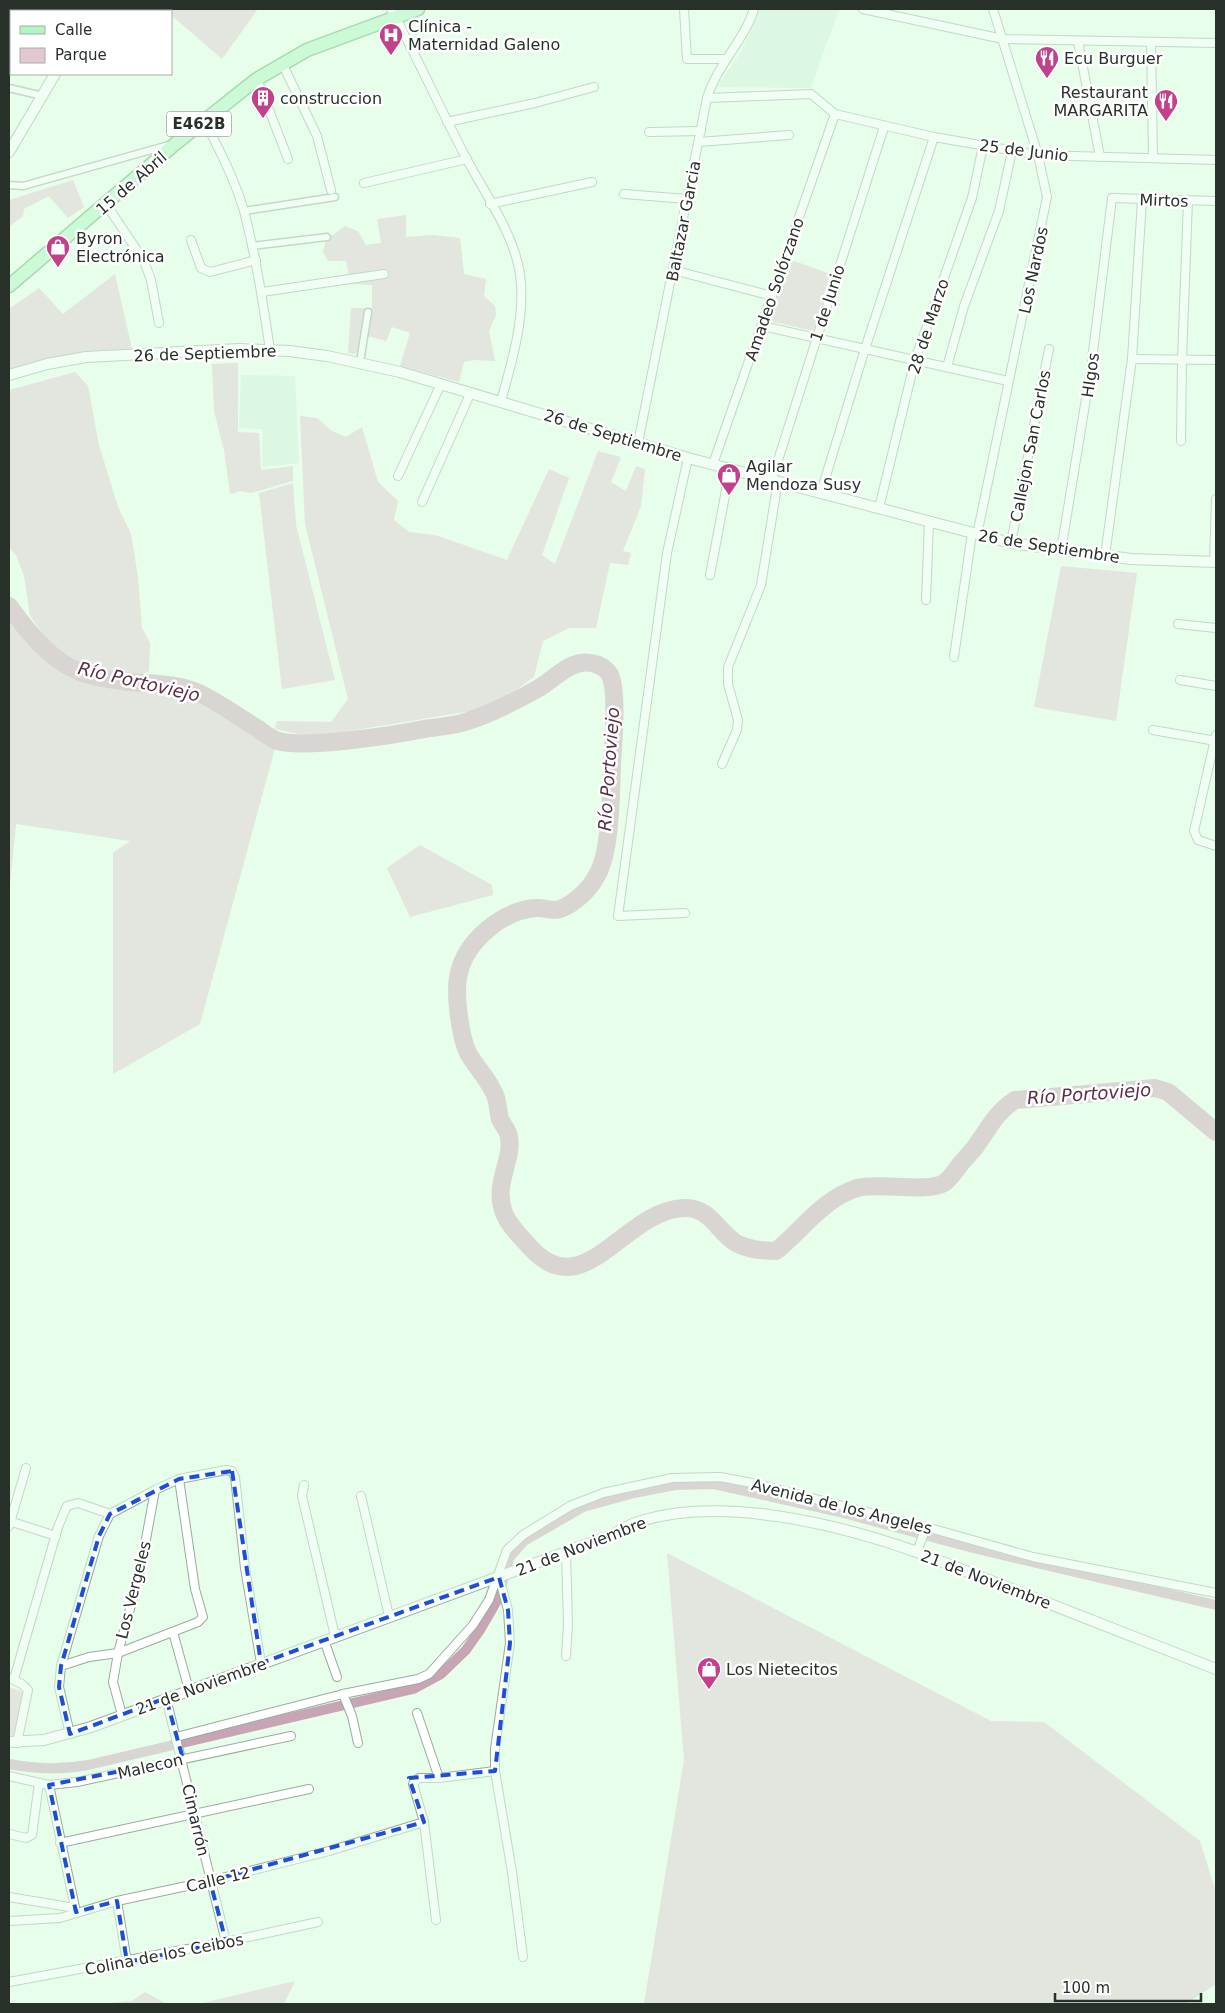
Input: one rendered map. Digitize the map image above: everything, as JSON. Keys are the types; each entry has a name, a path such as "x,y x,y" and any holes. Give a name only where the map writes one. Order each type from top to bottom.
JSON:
{"main road":[{"name":"15 de Abril","path":"9,286 175,144 256,79 282,63 393,12 418,9"}],"street":[{"path":"684,9 687,59 725,59"},
{"name":"Baltazar Garcia","path":"638,443 707,98 710,87 725,59 746,28 754,9"},
{"path":"863,9 891,12 1003,39 1216,43"},
{"name":"Los Nardos","path":"954,657 975,534 1046,207 1046,187 1038,155 994,9"},
{"path":"393,12 447,122 511,244 520,275 517,328 501,401"},
{"path":"1078,41 1100,157"},
{"path":"1151,42 1152,158"},
{"path":"244,211 333,194 317,136 282,63"},
{"path":"9,152 44,96 54,75"},
{"path":"256,79 288,159"},
{"path":"447,122 535,104 594,87"},
{"path":"9,88 44,96"},
{"path":"707,98 811,94 835,114"},
{"name":"25 de Junio","path":"835,114 884,127 1038,155 1216,160"},
{"name":"Amadeo Solórzano","path":"713,464 835,114"},
{"path":"204,120 219,149 244,211 262,292 270,350"},
{"name":"1 de Junio","path":"722,764 738,730 738,720 728,684 728,667 761,585 775,480 816,338 884,127"},
{"path":"649,132 701,132"},
{"path":"699,142 789,135"},
{"path":"821,492 934,137"},
{"path":"9,185 23,186 175,144"},
{"name":"28 de Marzo","path":"879,508 915,360 972,198 984,146"},
{"path":"947,367 964,306 999,211 1012,151"},
{"path":"364,183 467,159"},
{"path":"490,204 592,182"},
{"path":"624,194 687,199"},
{"name":"Mirtos","path":"1112,198 1216,201"},
{"name":"HIgos","path":"1061,551 1091,368 1112,198"},
{"path":"1106,556 1132,359 1142,200"},
{"path":"1181,440 1188,201"},
{"path":"106,204 144,261 151,280 159,323"},
{"path":"252,246 327,237"},
{"path":"191,240 201,268 205,271 210,272 256,260"},
{"path":"673,270 772,296"},
{"path":"262,292 384,274"},
{"path":"360,362 368,312"},
{"path":"762,326 1008,381"},
{"name":"26 de Septiembre","path":"9,375 47,364 86,357 239,349 270,350 360,362 471,392 688,458 1011,543 1106,556 1215,562"},
{"name":"Callejon San Carlos","path":"1011,543 1049,349"},
{"path":"1132,359 1216,360"},
{"path":"398,476 441,384"},
{"path":"422,502 471,392"},
{"path":"684,913 618,916 667,553 688,458"},
{"path":"710,575 730,469"},
{"path":"1215,562 1216,499"},
{"path":"926,600 929,521"},
{"path":"1178,624 1216,628"},
{"path":"1180,680 1216,686"},
{"path":"1153,730 1216,739 1196,818 1196,837 1198,840 1216,846"},
{"path":"26,1468 9,1523 56,1536"},
{"path":"70,1734 59,1687 61,1666 99,1536 110,1514 179,1478 226,1470 232,1471 235,1477 245,1568 262,1663"},
{"name":"Avenida de los Angeles","path":"177,1739 418,1679 430,1674 473,1625 489,1600 508,1550 523,1535 544,1520 570,1506 603,1493 672,1478 697,1476 728,1478 1033,1557 1216,1593"},
{"path":"61,1666 89,1658 118,1653 198,1622 202,1617 195,1588 179,1478"},
{"path":"304,1486 302,1496 335,1636"},
{"name":"Los Vergeles","path":"122,1715 113,1682 118,1653 140,1572 155,1490"},
{"path":"361,1496 389,1616"},
{"path":"13,1743 28,1690 11,1679 67,1506 78,1503 110,1514"},
{"name":"21 de Noviembre","path":"13,1743 44,1740 70,1734 612,1536 635,1523 677,1514 705,1512 750,1514 821,1525 919,1547 1216,1669"},
{"path":"919,1547 925,1530"},
{"path":"566,1552 568,1624 566,1656"},
{"path":"499,1577 508,1610 510,1643 495,1750 496,1771 523,1957"},
{"path":"173,1632 189,1690"},
{"path":"324,1640 337,1677"},
{"path":"344,1697 352,1716 358,1743"},
{"name":"Cimarrón","path":"166,1698 226,1942"},
{"path":"417,1713 440,1778"},
{"name":"Malecon","path":"9,1776 50,1785 90,1780 182,1757 291,1736"},
{"path":"436,1920 424,1822 413,1784 419,1778 440,1778 496,1771"},
{"path":"9,1834 26,1838 32,1835 39,1783"},
{"path":"9,1897 75,1910 60,1843 50,1785"},
{"path":"60,1843 196,1815 308,1789"},
{"name":"Calle 12","path":"9,1921 60,1918 75,1910 210,1881 329,1852 424,1822"},
{"path":"117,1901 127,1962"},
{"name":"Colina de los Ceibos","path":"9,1982 127,1962 318,1922"}],"highlighted area":[{"path":"232,1471 261,1663 499,1577 508,1610 510,1643 495,1771 409,1778 424,1822 210,1881 226,1942 127,1962 117,1901 76,1912 49,1785 183,1759 166,1698 70,1734 59,1687 61,1666 99,1536 110,1514 179,1479"}],"shaded area":[{"path":"760,9 839,9 811,88 717,87 742,50"},
{"path":"241,375 295,376 299,463 262,467 263,429 239,428"}],"green space":[{"path":"164,9 258,9 222,59 172,16 172,10"},
{"path":"73,180 84,207 68,218 49,196 24,209 23,216 9,227 9,200"},
{"path":"406,215 406,237 432,235 460,238 464,274 486,279 484,296 495,306 496,315 489,331 495,361 474,360 464,362 459,382 400,366 410,333 392,327 386,341 367,336 361,342 356,354 348,353 351,308 372,308 372,285 351,284 346,261 328,261 323,252 326,240 345,226 358,231 366,245 381,243 377,219"},
{"path":"789,259 830,274 814,331 769,321"},
{"path":"115,274 134,358 58,364 9,377 9,309 39,288 63,314"},
{"path":"238,363 238,432 259,433 261,470 293,466 293,481 251,493 241,491 230,494 224,450 214,411 212,364"},
{"path":"75,372 88,386 99,445 118,507 131,534 138,577 142,628 150,643 149,671 139,676 86,668 52,647 30,616 24,576 16,555 9,548 9,390"},
{"path":"300,416 317,418 332,431 346,437 362,427 378,482 398,501 394,520 409,532 435,535 507,560 549,469 569,478 542,555 555,564 598,451 621,457 611,482 626,491 636,466 645,469 641,506 623,551 631,553 628,565 610,563 596,628 569,628 543,641 534,677 509,695 471,711 313,737 275,729 277,721 331,722 348,699 305,524"},
{"path":"293,483 296,525 335,680 282,689 259,493"},
{"path":"1061,566 1137,573 1116,721 1034,707"},
{"path":"9,606 19,620 53,655 80,672 129,682 178,687 233,713 277,741 200,1024 113,1074 113,853 130,841 16,824 9,895"},
{"path":"420,845 492,885 493,895 410,917 387,868"},
{"path":"667,1553 991,1721 1044,1722 1200,1841 1216,1892 1216,1984 1186,2004 644,2004 684,1760"},
{"path":"9,1687 23,1692 20,1723 13,1736 9,1735"},
{"path":"295,1981 284,2004 199,2004"},
{"path":"145,1992 167,2004 100,2004 132,2001"}],"waterway":[{"name":"Río Portoviejo","path":"9,606 40,644 59,661 69,667 86,674 104,678 192,690 215,702 273,739 291,743 328,742 393,735 465,722 484,715 539,688 575,664 593,663 601,666 610,675 614,693 614,732 607,839 601,867 589,887 571,904 557,910 539,908 524,910 511,914 488,929 469,950 463,961 458,981 459,1013 465,1045 468,1053 495,1095 500,1119 508,1133 510,1142 501,1191 504,1213 518,1235 549,1263 568,1267 586,1262 642,1224 662,1213 684,1208 700,1211 707,1215 736,1243 756,1250 776,1251 823,1207 857,1188 866,1186 926,1187 944,1183 974,1149 998,1115 1015,1100 1155,1088 1168,1092 1216,1132"},
{"path":"9,1764 48,1768 88,1765 413,1689 441,1674 466,1650 498,1599 509,1558 524,1541 583,1507 634,1493 675,1485 714,1484 840,1512 973,1548 1216,1605"}],"place":[{"name":"Clínica - Maternidad Galeno","path":"391,56"},
{"name":"Ecu Burguer","path":"1047,79"},
{"name":"construccion","path":"263,119"},
{"name":"Restaurant MARGARITA","path":"1166,122"},
{"name":"Byron Electrónica","path":"58,268"},
{"name":"Agilar Mendoza Susy","path":"729,496"},
{"name":"Los Nietecitos","path":"709,1690"}]}
